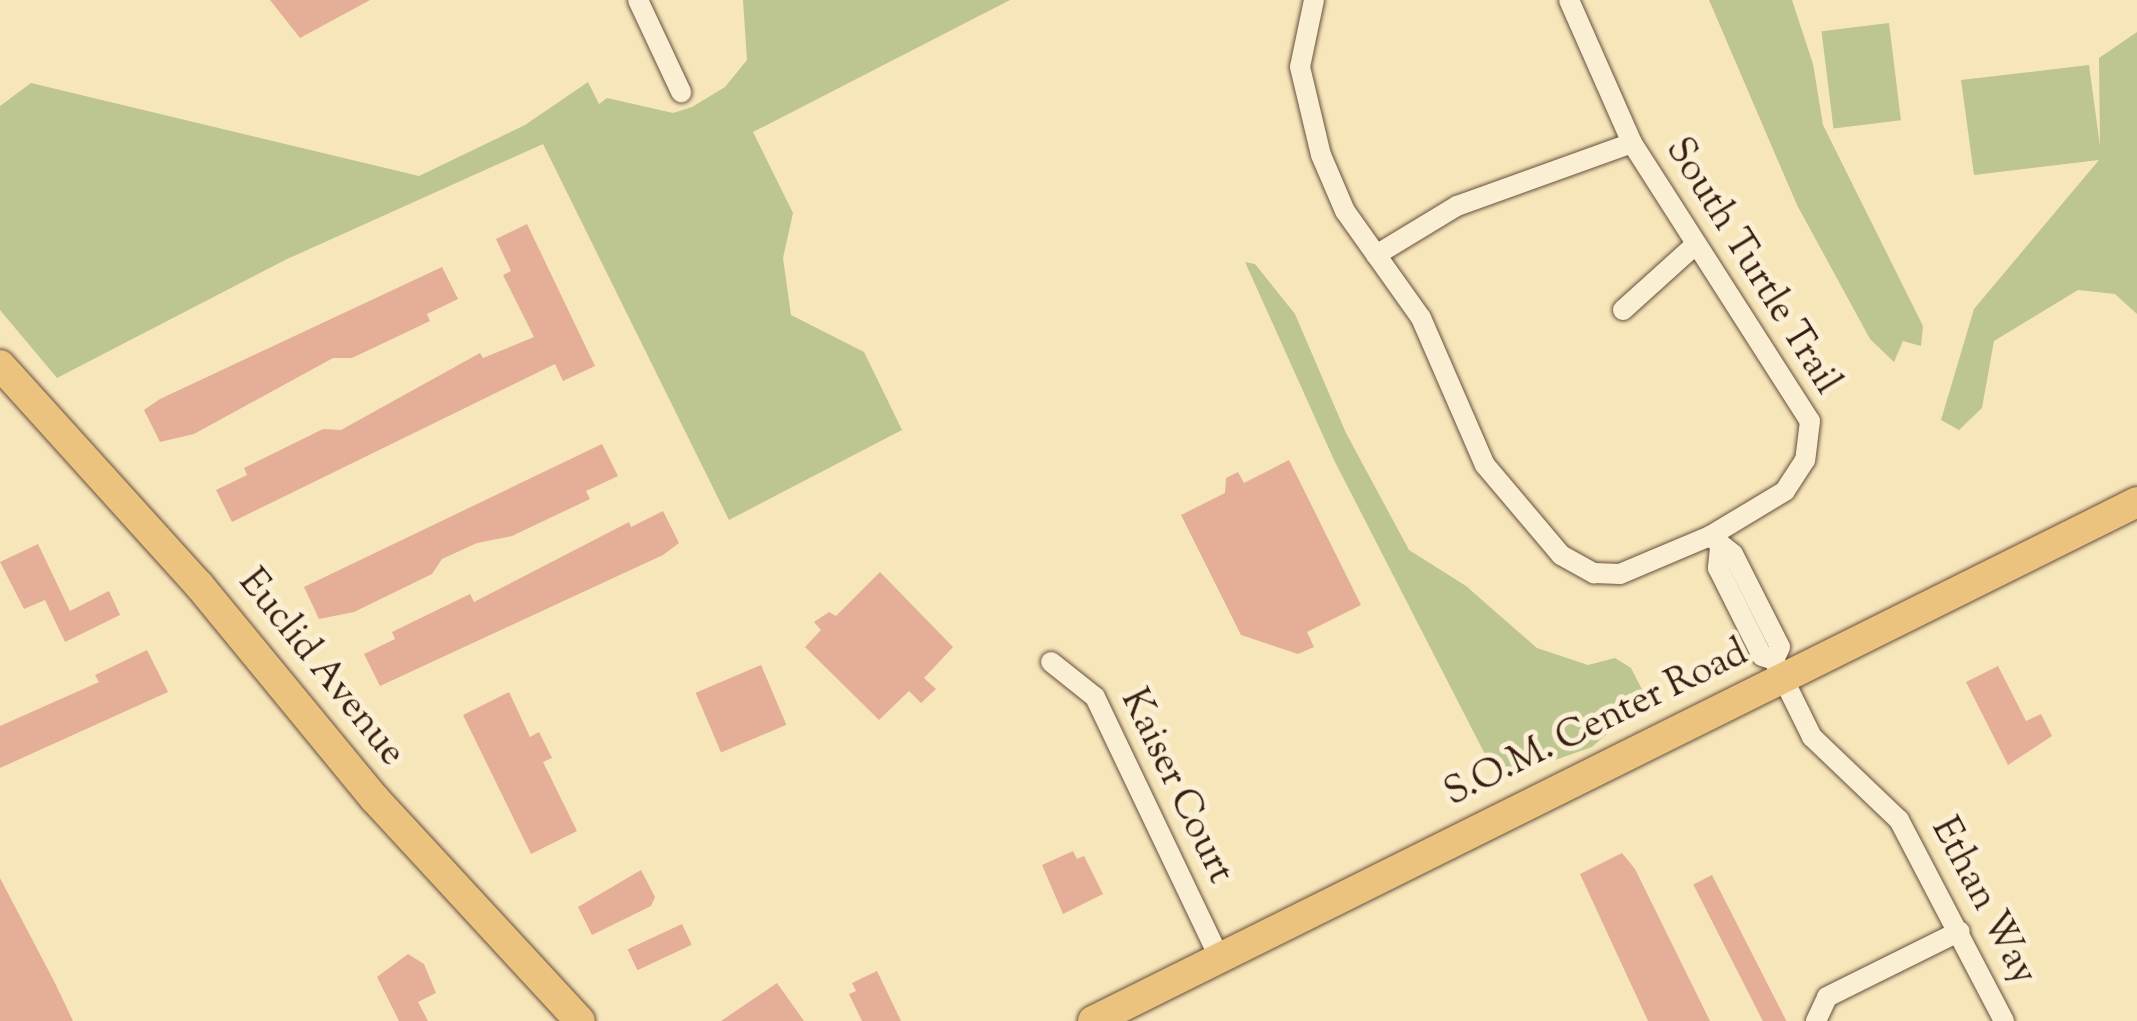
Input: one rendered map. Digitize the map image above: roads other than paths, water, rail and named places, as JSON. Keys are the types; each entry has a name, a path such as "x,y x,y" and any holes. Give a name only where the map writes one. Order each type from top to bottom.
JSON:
{"main road":[{"name":"Euclid Avenue","path":"0,366 199,585 374,798 580,1021"},
{"name":"S.O.M. Center Road","path":"1093,1021 1779,669 2137,502"}],"street":[{"path":"638,0 681,92"},
{"name":"South Turtle Trail","path":"1314,0 1300,67 1321,155 1345,211 1422,318 1485,465 1562,555 1594,573 1620,574 1715,542 1785,491 1805,460 1810,421 1632,143 1569,0"},
{"path":"1376,255 1457,206 1632,143"},
{"path":"1623,310 1696,244"},
{"name":"Ethan Way","path":"1715,542 1718,568 1762,656 1779,669 1812,737 1899,820 2004,1021"},
{"name":"Kaiser Court","path":"1051,662 1096,697 1219,957"},
{"path":"1816,1021 1827,997 1960,931"}]}
